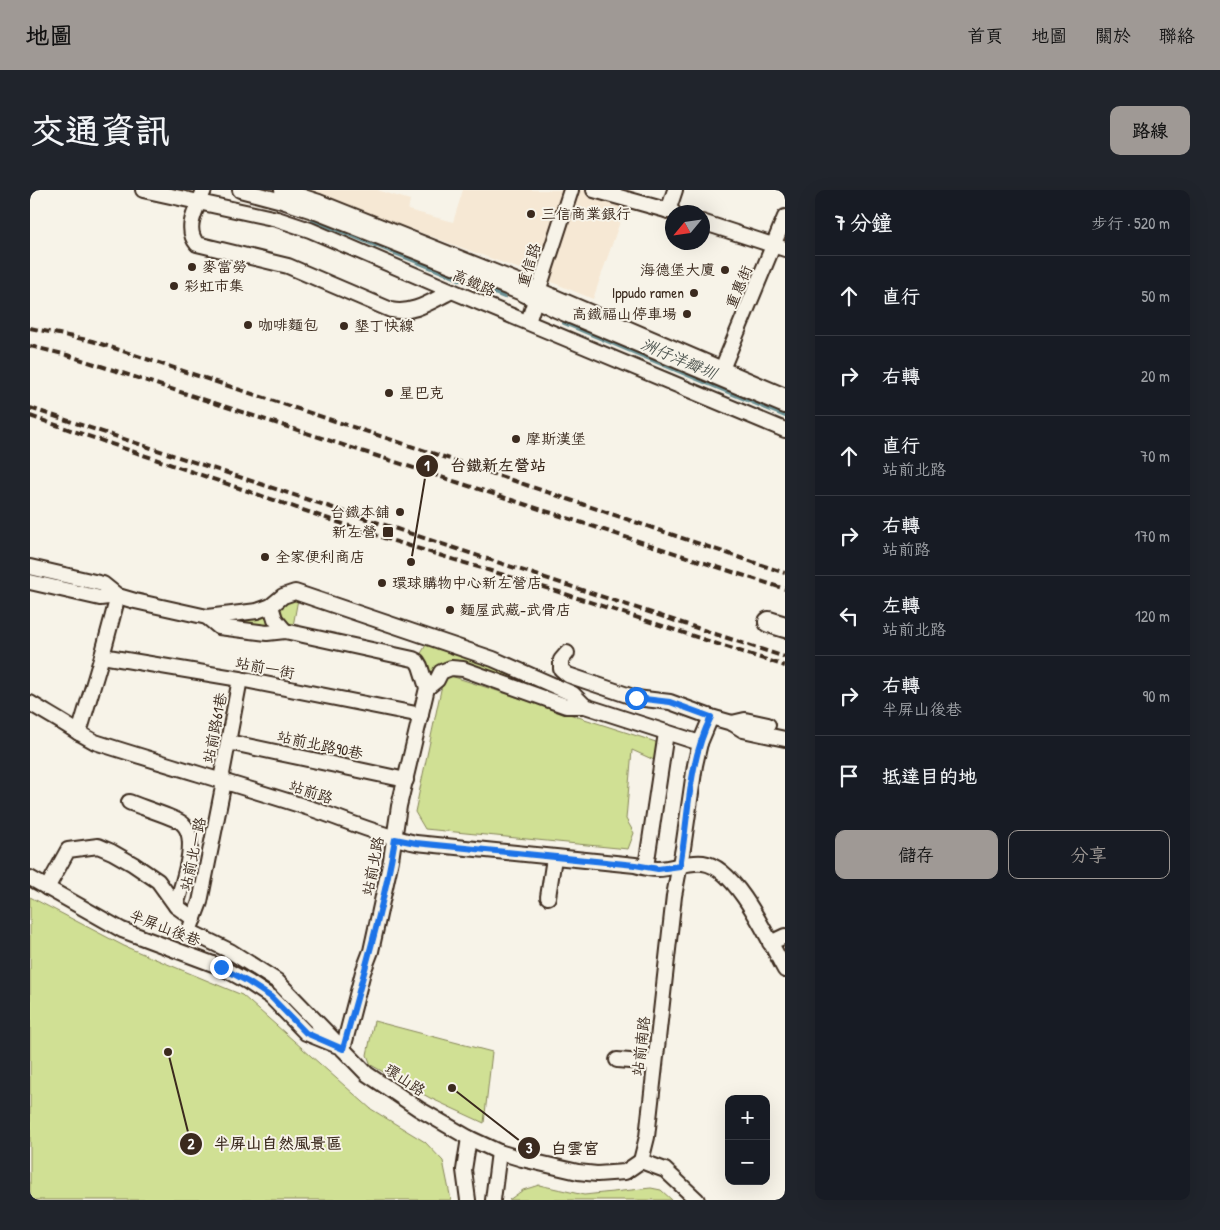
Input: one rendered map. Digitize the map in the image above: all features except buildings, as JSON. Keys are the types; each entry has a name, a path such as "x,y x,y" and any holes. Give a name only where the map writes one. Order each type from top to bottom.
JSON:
{"street":[{"name":"高鐵路","path":"144,190 202,196 310,230 785,430"},
{"name":"高鐵路","path":"240,190 316,212 537,295 785,396"},
{"name":"高鐵路","path":"282,190 319,202 537,295 785,406"},
{"name":"重信路","path":"528,322 571,190"},
{"path":"594,190 665,211"},
{"path":"672,205 675,190"},
{"path":"202,196 192,217 193,238 197,244 288,266 392,310 402,312 411,310 452,291"},
{"name":"重惠街","path":"722,369 779,248 785,217"},
{"path":"710,225 779,248"},
{"path":"30,567 103,584 118,596"},
{"path":"30,582 100,598 118,596"},
{"name":"站前北路","path":"118,596 207,617 257,611 271,606 282,596 295,592 493,659 573,694 585,706"},
{"path":"79,733 118,596"},
{"path":"271,606 275,619 285,631"},
{"name":"站前北路","path":"207,617 219,627 267,633 285,631 412,659 417,661 420,666 427,688 400,806 395,839 371,951 363,972 343,1049"},
{"path":"567,653 561,660 561,669 568,675 636,698 670,702 732,723 743,730 785,739"},
{"name":"站前一街","path":"102,656 240,679 420,715"},
{"name":"站前北路","path":"427,688 436,680 440,672 451,668 463,669 566,706 585,706 700,743"},
{"name":"站前路61巷","path":"224,782 222,774 240,679"},
{"name":"站前路","path":"30,703 95,742 323,812 395,839 416,843 658,869 702,862 709,864 731,880 751,908 785,970"},
{"path":"680,866 695,764 700,743 711,717"},
{"path":"732,723 745,720 768,725"},
{"path":"646,867 666,733"},
{"name":"站前北路90巷","path":"228,742 406,780"},
{"name":"站前北一路","path":"192,925 200,902 224,782"},
{"name":"半屏山後巷","path":"129,802 183,823 189,834 191,848 176,906"},
{"name":"半屏山後巷","path":"47,888 68,850 98,846 133,864 158,882 192,925"},
{"path":"548,897 554,858"},
{"name":"站前南路","path":"641,1162 646,1146 674,900 680,866"},
{"name":"半屏山後巷","path":"30,878 122,930 221,967 271,997 306,1033 343,1049"},
{"name":"環山路","path":"192,925 282,985 366,1074 419,1109 469,1138 499,1152 578,1172 597,1174 625,1172 641,1162"},
{"path":"770,943 785,936"},
{"path":"617,1060 655,1064"},
{"path":"468,1200 464,1170 469,1138"},
{"path":"493,1200 499,1152"},
{"path":"641,1162 665,1170 697,1200"}],"shaded area":[{"path":"305,190 377,190 410,200 408,210 453,222 463,190 631,190 593,299 525,271"}],"green space":[{"path":"291,599 298,599 293,626 286,623 280,616 281,605"},
{"path":"265,615 268,627 237,625 234,622 236,620"},
{"path":"427,643 512,673 516,678 509,681 454,662 444,663 436,667 433,672 428,671 419,657"},
{"path":"451,676 656,742 659,749 659,757 654,760 632,750 626,819 634,833 628,849 425,829 415,812 442,685"},
{"path":"30,897 124,946 242,995 371,1109 425,1142 443,1161 451,1200 30,1200"},
{"path":"374,1021 492,1052 484,1123 430,1098 371,1065 367,1055"},
{"path":"539,1185 584,1195 651,1188 661,1190 672,1200 509,1200 523,1190"}],"waterway":[{"name":"洲仔洋瓣圳","path":"313,220 504,297"},
{"name":"洲仔洋瓣圳","path":"564,323 785,416"}],"railway":[{"path":"30,328 92,341 444,457 785,573"},
{"path":"30,346 67,355 785,589"},
{"path":"30,408 785,657"},
{"path":"30,416 384,538 559,592 785,666"}],"place":[{"name":"三信商業銀行","path":"531,214"},
{"name":"麥當勞","path":"192,267"},
{"name":"海德堡大廈","path":"725,270"},
{"name":"彩虹市集","path":"174,286"},
{"name":"Ippudo ramen","path":"694,293"},
{"name":"高鐵福山停車場","path":"687,314"},
{"name":"咖啡麵包","path":"248,325"},
{"name":"墾丁快線","path":"344,326"},
{"name":"星巴克","path":"389,393"},
{"name":"摩斯漢堡","path":"516,439"},
{"name":"台鐵本舖","path":"400,512"},
{"name":"新左營","path":"388,532"},
{"name":"全家便利商店","path":"265,557"},
{"name":"台鐵新左營站","path":"411,562"},
{"name":"環球購物中心新左營店","path":"382,583"},
{"name":"麵屋武藏-武骨店","path":"450,610"},
{"name":"半屏山自然風景區","path":"168,1052"},
{"name":"白雲宮","path":"452,1088"}],"route":[{"path":"221,967 271,997 306,1033 343,1049 363,972 371,951 395,839 416,843 635,865 658,869 680,866 695,764 704,731 711,717 670,702 636,698"}]}
